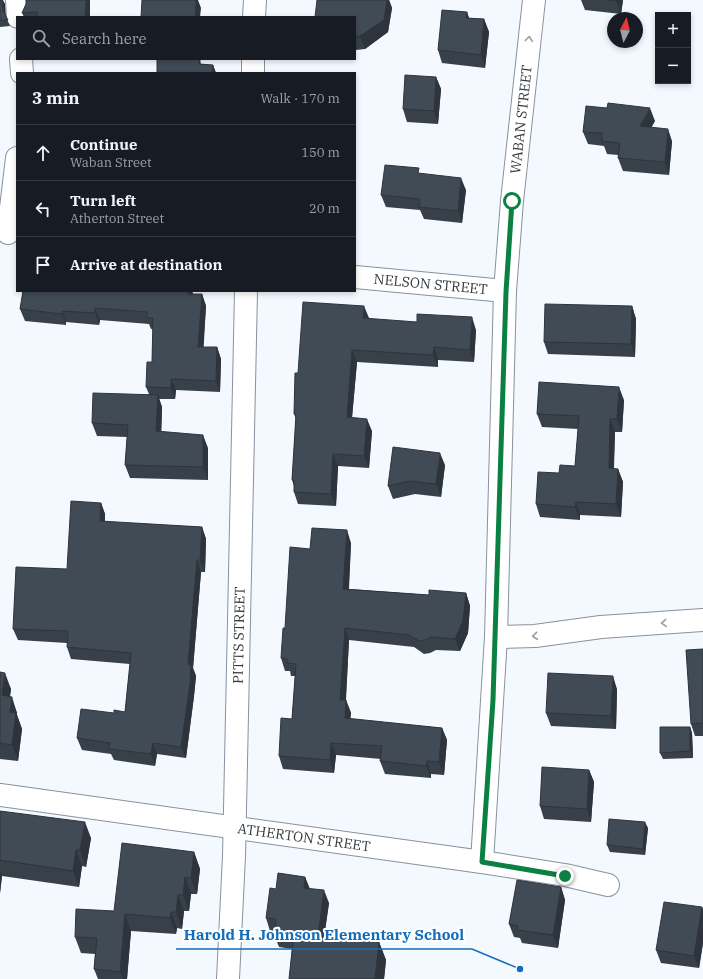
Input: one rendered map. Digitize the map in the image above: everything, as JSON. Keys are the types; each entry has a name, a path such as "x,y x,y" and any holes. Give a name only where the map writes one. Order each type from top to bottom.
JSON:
{"street":[{"path":"17,0 18,16"},
{"path":"254,16 255,0"},
{"name":"WABAN STREET","path":"482,862 496,637 506,292 513,193 534,0"},
{"path":"21,60 22,72"},
{"path":"253,60 253,72"},
{"path":"8,233 16,166"},
{"name":"NELSON STREET","path":"356,277 506,292"},
{"name":"PITTS STREET","path":"228,979 234,826 246,292"},
{"path":"496,637 535,636 601,627 703,620"},
{"name":"ATHERTON STREET","path":"0,795 234,826 482,862 608,885"}],"building":[{"path":"0,0 2,0 3,11 8,20 0,20"},
{"path":"26,0 86,0 85,16 37,16 37,12 22,13"},
{"path":"142,0 196,0 195,16 141,16"},
{"path":"317,0 387,0 384,20 360,36 356,37 356,16 315,16"},
{"path":"442,10 467,12 466,18 484,19 481,55 438,50"},
{"path":"157,60 200,60 199,64 213,65 212,72 157,72"},
{"path":"405,75 436,77 434,111 403,109"},
{"path":"608,103 650,108 640,126 668,129 665,162 618,158 620,143 602,141 602,133 583,132 586,106 607,108"},
{"path":"385,165 419,168 418,173 461,178 458,211 419,207 420,199 381,195"},
{"path":"23,292 188,292 188,294 202,294 198,347 217,347 216,381 171,379 171,388 146,387 147,362 152,362 153,318 147,318 147,312 95,308 95,313 62,311 62,314 20,309"},
{"path":"303,302 364,306 363,318 417,322 417,314 472,317 470,350 434,347 433,355 352,350 347,417 367,419 364,456 333,454 331,494 294,492 294,480 292,480 296,414 294,414 295,373 298,373"},
{"path":"545,304 632,306 631,344 544,342"},
{"path":"539,382 619,387 617,419 610,419 609,468 618,469 616,504 576,502 575,507 536,504 538,472 559,473 560,465 575,466 579,416 537,414"},
{"path":"93,393 158,395 156,431 203,435 203,467 125,465 128,425 92,423"},
{"path":"393,447 440,453 436,484 410,481 388,486"},
{"path":"71,501 101,503 100,521 202,527 200,560 197,560 188,664 191,665 190,684 181,747 153,743 151,754 109,749 110,743 77,738 81,709 114,713 114,710 125,712 131,653 67,647 68,631 13,629 16,567 67,569"},
{"path":"312,528 347,530 343,589 429,595 429,590 466,593 463,621 455,639 431,637 426,640 419,641 409,635 345,628 340,700 346,700 345,718 442,728 439,762 427,761 426,766 380,761 382,746 331,743 330,760 279,756 281,718 292,719 296,664 287,663 287,659 281,658 283,628 285,628 290,547 310,549"},
{"path":"703,649 703,723 691,724 686,650"},
{"path":"0,672 5,673 2,695 12,697 10,712 16,713 12,745 0,743"},
{"path":"548,673 613,676 611,716 546,713"},
{"path":"660,727 690,727 690,751 660,753"},
{"path":"542,767 589,770 587,809 540,806"},
{"path":"0,811 85,822 80,850 76,850 73,871 0,860"},
{"path":"609,819 645,822 643,849 607,845"},
{"path":"122,843 194,852 191,878 185,877 183,895 178,895 176,912 171,912 170,918 125,914 120,972 94,969 97,938 75,937 76,909 114,911"},
{"path":"278,873 305,877 304,888 324,890 318,936 294,933 293,937 274,934 276,919 266,918 270,888 276,889"},
{"path":"517,880 561,887 553,935 517,930 518,926 509,924"},
{"path":"664,902 702,907 694,956 656,950"},
{"path":"294,933 379,942 375,979 289,979"}],"place":[{"name":"Harold H. Johnson Elementary School","path":"520,969"}],"route":[{"path":"512,201 506,292 496,637 482,862 565,876"}]}
